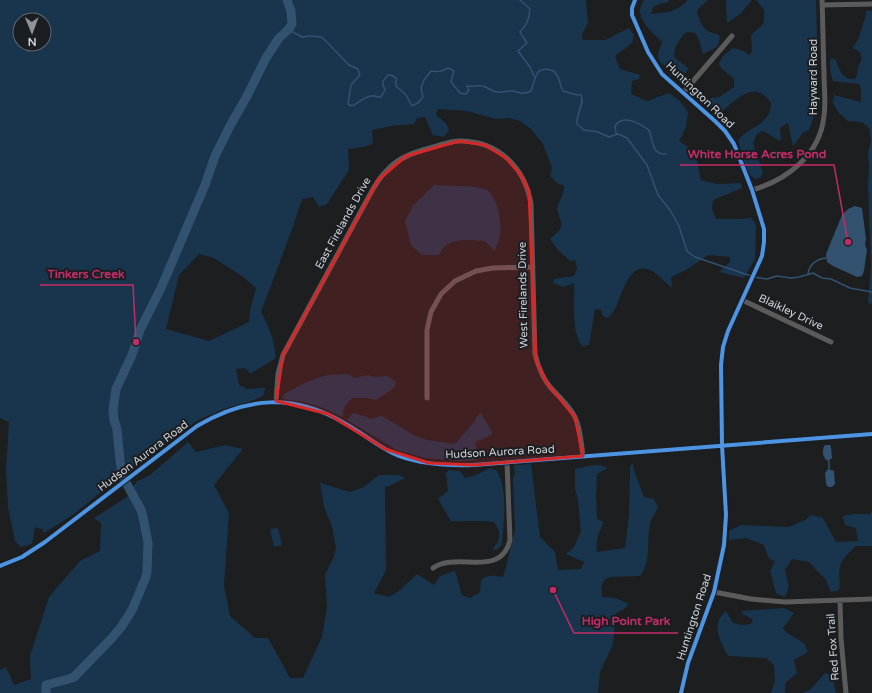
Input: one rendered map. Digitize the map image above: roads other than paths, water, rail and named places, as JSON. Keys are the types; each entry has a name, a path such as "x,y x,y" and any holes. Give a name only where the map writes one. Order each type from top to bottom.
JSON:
{"street":[{"name":"Huntington Road","path":"635,0 632,8 632,15 650,55 662,74 716,122 729,136 740,155 762,221 764,242 762,256 728,331 723,347 721,365 725,531 721,562 714,592 688,663 681,693"},
{"path":"822,2 872,4"},
{"name":"Hayward Road","path":"752,190 763,187 781,178 799,165 809,154 819,136 824,114 822,2"},
{"path":"683,93 732,36"},
{"name":"East Firelands Drive","path":"276,401 278,374 283,355 374,186 384,173 396,162 406,156 446,143 459,141 484,145 494,149 519,171 529,191 532,215"},
{"name":"West Firelands Drive","path":"532,215 534,345 536,360 547,383 565,402 576,417 581,434 583,456"},
{"path":"427,398 427,330 431,312 441,294 455,281 476,271 493,268 533,267"},
{"name":"Blaikley Drive","path":"742,300 831,342"},
{"name":"Hudson Aurora Road","path":"0,566 22,557 45,542 179,439 206,421 232,409 246,405 276,401 305,406 328,414 385,449 414,460 443,465 468,465 872,434"},
{"path":"433,568 442,563 491,561 500,558 506,551 510,540 507,462"},
{"path":"714,592 751,599 785,602 872,599"},
{"name":"Red Fox Trail","path":"840,600 841,638 846,693"}],"waterway":[{"path":"46,693 46,685 74,677 111,639 122,626 132,610 146,577 148,543 143,517 141,510 123,477 120,461 117,429 113,410 116,389 132,355 140,330 161,288 205,185 215,156 266,58 279,38 292,24 291,11 287,0"},
{"path":"520,0 530,9 527,22 520,32 527,43 518,51 530,67 534,76"},
{"path":"291,31 302,37 322,37 349,65 358,69 360,75 351,85 348,104 352,106 369,96 381,97 385,90 383,81 388,75 396,78 396,86 406,95 412,106 418,103 423,97 421,88 424,80 431,71 436,72 448,68 454,71 451,82 460,93 466,94 469,90 467,86 484,87 499,92 528,92 531,91 539,71 543,69 554,71 563,91 581,95 582,102 577,124 584,130 598,132 609,137 618,134 627,138 647,165 658,195 670,210 679,226 687,251 695,257 751,276"},
{"path":"616,133 615,126 618,122 622,120 632,121 649,130 652,143 656,150 661,154 666,154"},
{"path":"808,274 810,267 814,263 826,258"},
{"path":"754,277 767,279 777,276 791,278 813,273 822,278 831,279 850,288 872,292"},
{"path":"829,461 829,469"}],"place":[{"name":"White Horse Acres Pond","path":"848,242"},
{"name":"Tinkers Creek","path":"136,342"},
{"name":"High Point Park","path":"553,590"}]}
